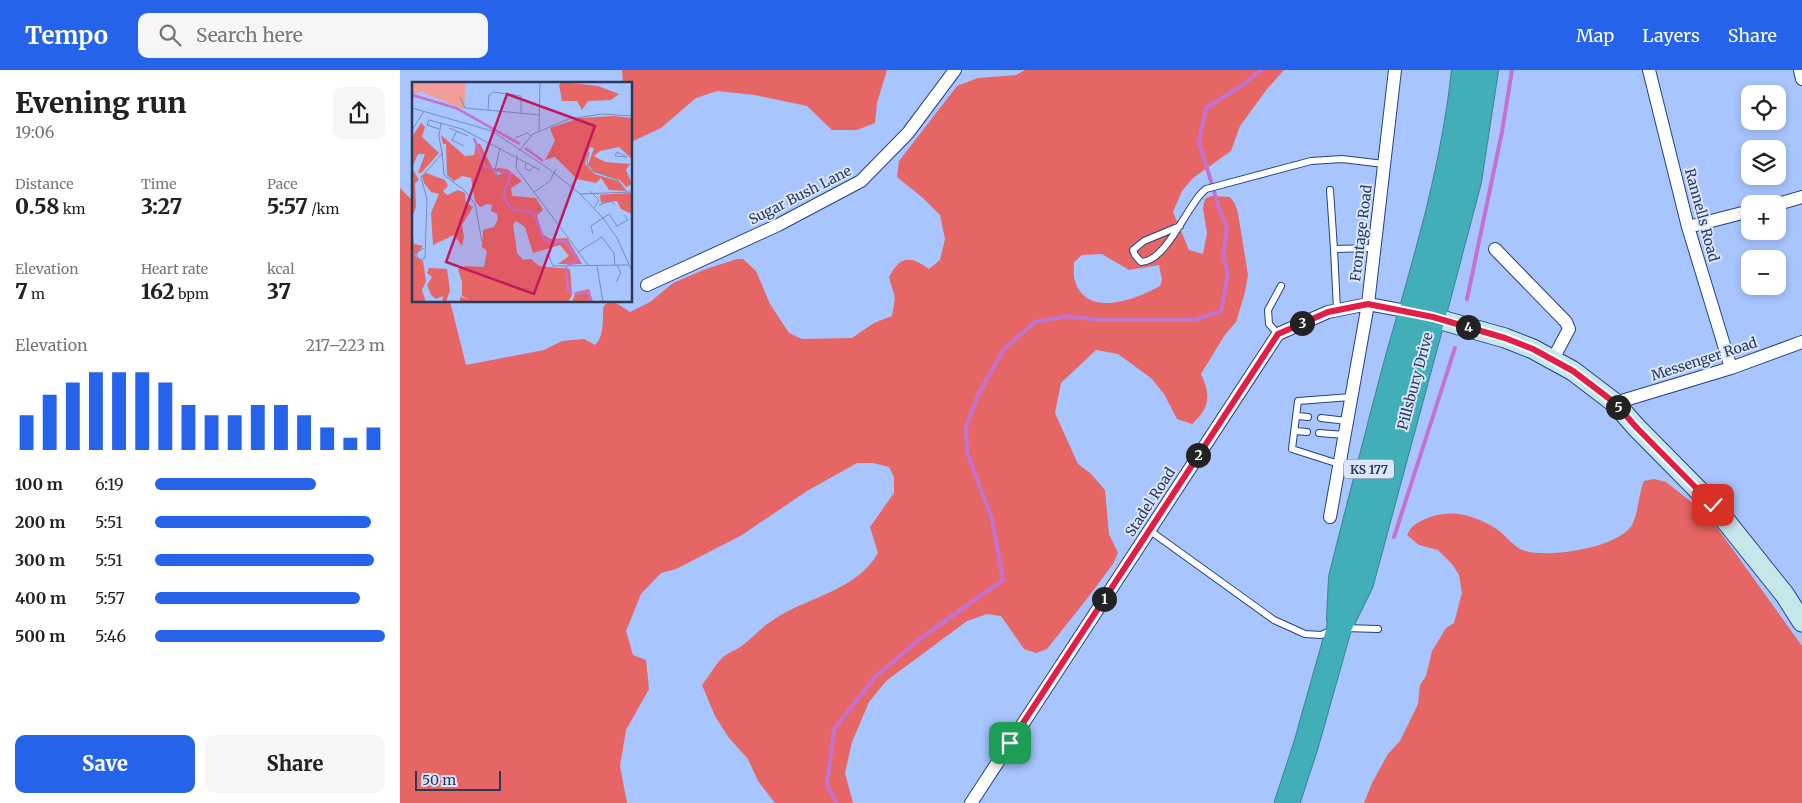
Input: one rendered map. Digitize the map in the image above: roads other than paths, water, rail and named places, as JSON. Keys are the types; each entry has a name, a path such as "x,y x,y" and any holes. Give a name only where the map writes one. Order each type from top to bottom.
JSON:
{"highway":[{"name":"Pillsbury Drive","path":"1287,803 1306,745 1338,628 1361,582 1422,315 1460,105 1464,70"},
{"name":"Pillsbury Drive","path":"1422,315 1468,181 1486,70"}],"main road":[{"path":"1422,315 1505,338 1533,349 1573,371 1615,403 1713,505 1785,595 1802,622"}],"street":[{"name":"Sugar Bush Lane","path":"647,284 778,225 861,181 908,133 955,70"},
{"name":"Frontage Road","path":"1330,517 1368,304 1395,70"},
{"name":"Rannells Road","path":"1650,70 1688,227 1730,368"},
{"path":"1800,70 1802,79"},
{"path":"1786,202 1802,198"},
{"path":"1688,227 1741,213"},
{"path":"1495,249 1566,322 1569,329 1553,359"},
{"path":"1278,334 1328,312 1368,304 1422,315"},
{"name":"Stadel Road","path":"971,803 1278,334"},
{"name":"Messenger Road","path":"1615,403 1730,368 1802,342"}],"lane":[{"path":"1180,226 1144,241 1133,250 1135,255 1142,262 1146,262 1167,244 1180,226 1200,193 1206,189 1310,161 1342,159 1384,164"},
{"path":"1330,190 1337,311"},
{"path":"1334,249 1374,248"},
{"path":"1278,334 1270,324 1268,310 1281,286"},
{"path":"1340,464 1292,449 1298,401 1351,397"},
{"path":"1297,416 1308,417"},
{"path":"1321,418 1347,421"},
{"path":"1295,431 1307,432"},
{"path":"1319,434 1344,435"},
{"path":"1149,530 1274,620 1305,634 1321,635 1338,628 1378,629"}],"waterway":[{"path":"836,803 827,784 834,729 875,677 921,638 1003,580 992,519 967,452 966,427 978,395 1004,349 1035,322 1066,316 1099,320 1195,320 1221,311 1228,274 1223,256 1227,228 1199,142 1206,108 1244,84 1261,70"},
{"path":"1467,299 1502,132 1512,70"},
{"path":"1394,537 1455,348"}]}
